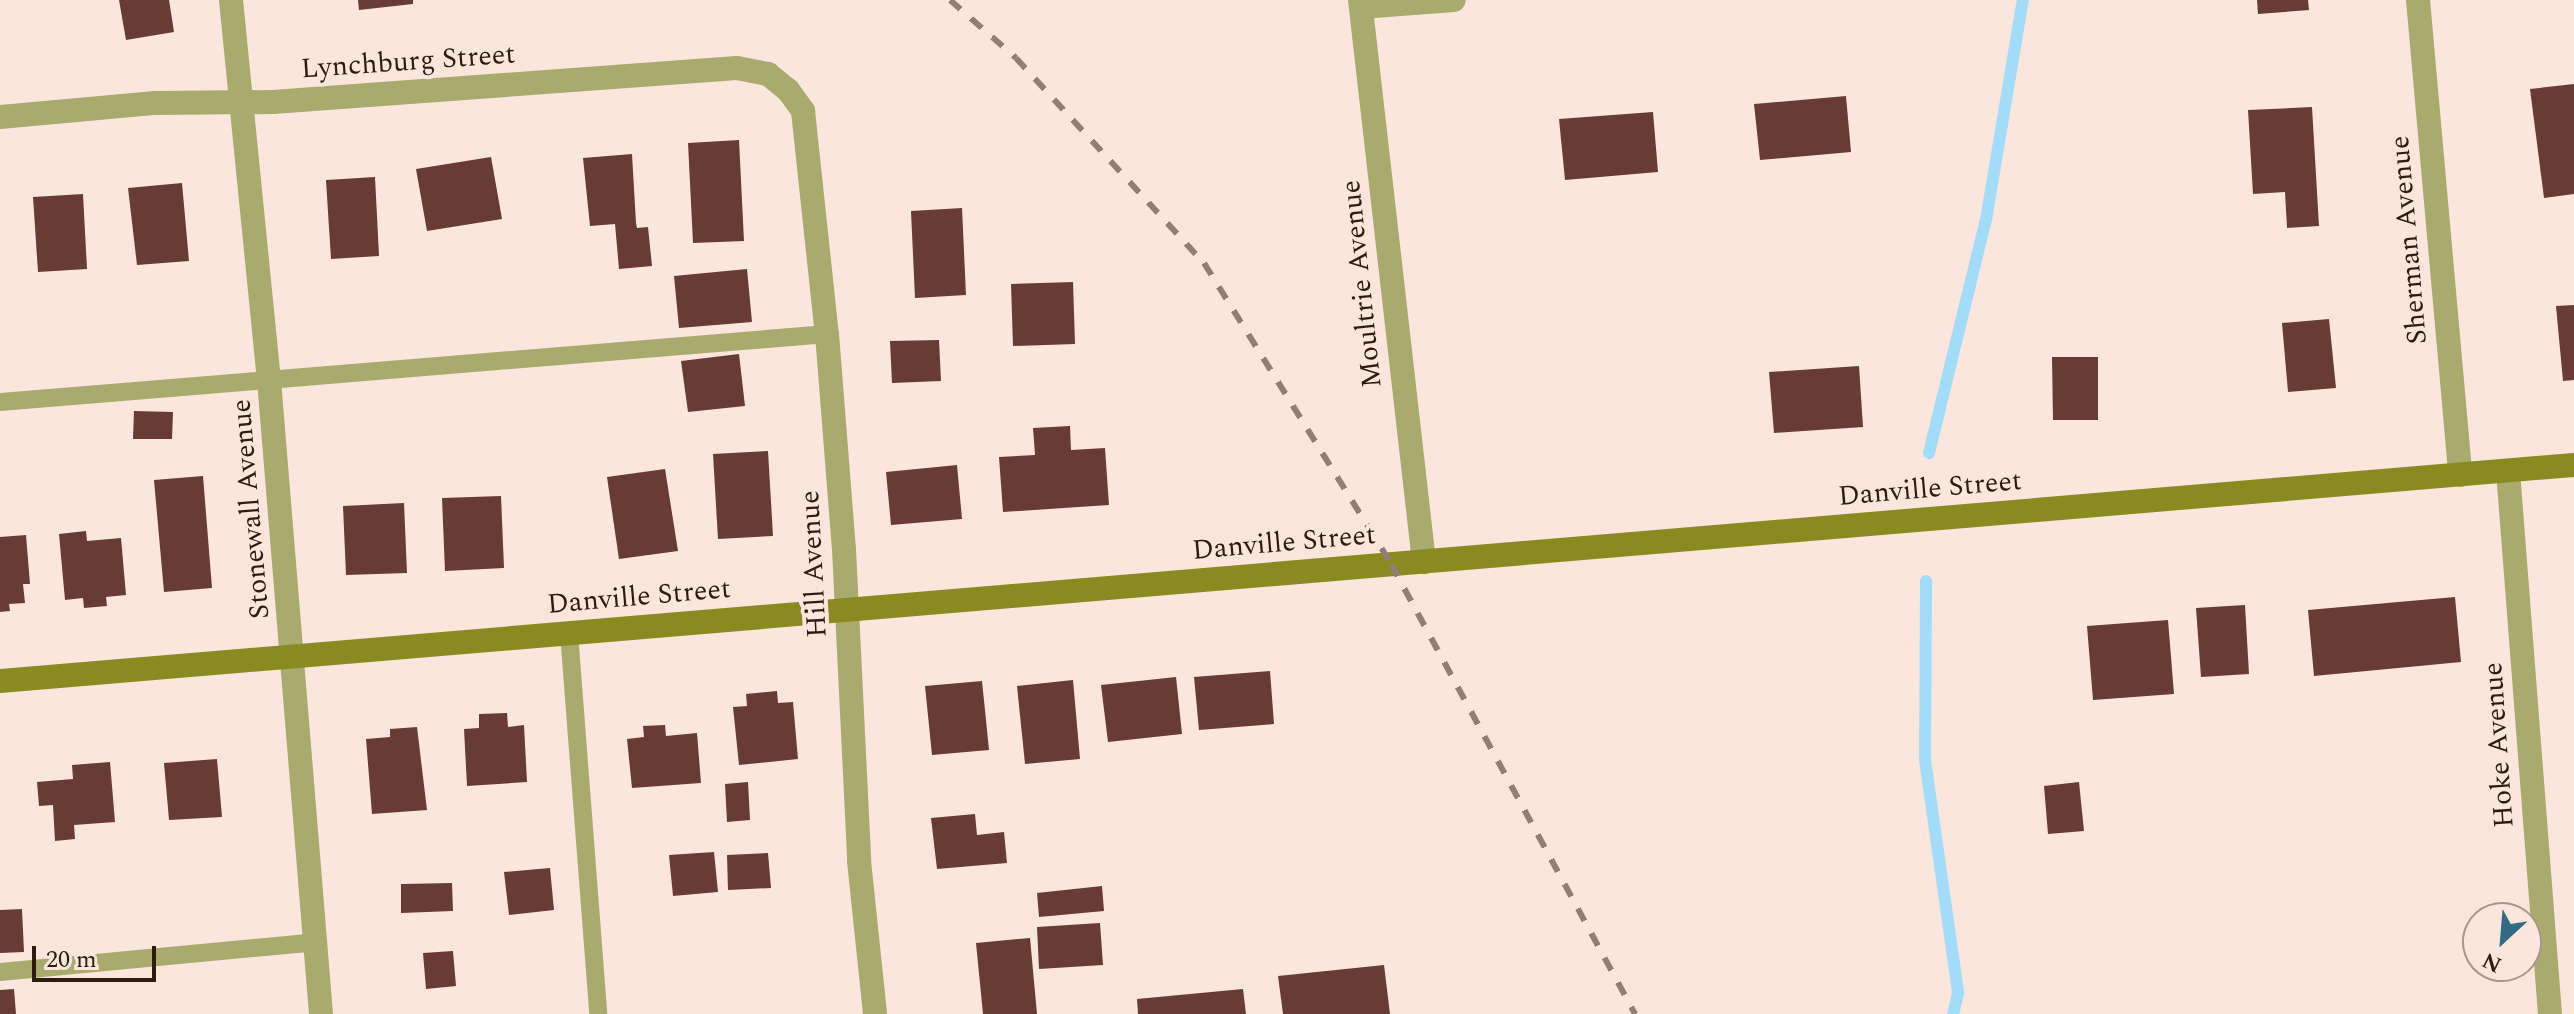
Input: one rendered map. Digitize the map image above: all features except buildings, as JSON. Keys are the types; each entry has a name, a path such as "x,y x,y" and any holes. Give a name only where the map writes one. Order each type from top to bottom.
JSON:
{"street":[{"name":"Stonewall Avenue","path":"231,0 294,656 321,1014"},
{"path":"1361,3 1454,0"},
{"name":"Sherman Avenue","path":"2418,0 2460,475"},
{"name":"Moultrie Avenue","path":"1361,3 1424,562"},
{"name":"Lynchburg Street","path":"0,117 155,103 240,103 737,68 768,74 788,90 803,111"},
{"name":"Hill Avenue","path":"803,111 827,334 847,610 859,861 875,1014"},
{"name":"Danville Street","path":"0,681 2574,465"},
{"name":"Hoke Avenue","path":"2508,471 2550,1014"}],"lane":[{"path":"0,402 827,334"},
{"path":"569,633 598,1014"},
{"path":"0,972 316,942"}],"waterway":[{"path":"1929,453 1986,220 2023,0"},
{"path":"1926,581 1925,760 1958,993 1953,1014"}],"railway":[{"path":"950,0 1016,58 1204,263 1391,564 1635,1014"}]}
